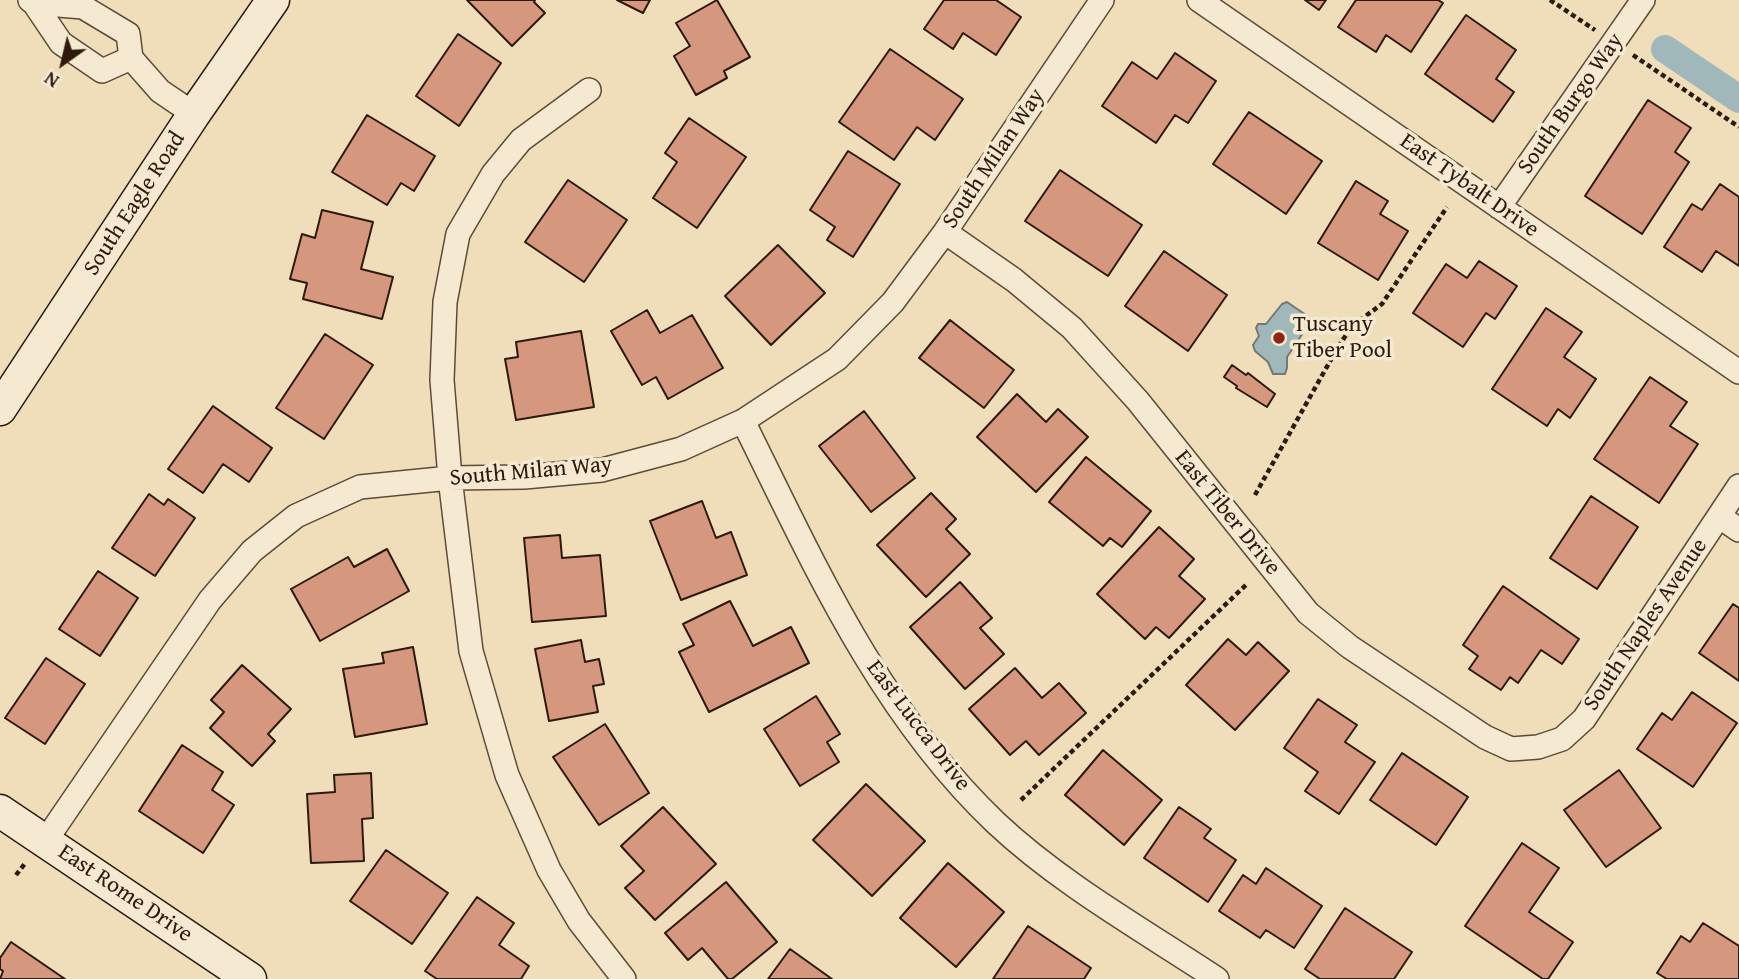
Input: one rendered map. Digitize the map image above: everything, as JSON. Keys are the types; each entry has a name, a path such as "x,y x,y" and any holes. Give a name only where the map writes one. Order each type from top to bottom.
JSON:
{"main road":[{"name":"South Eagle Road","path":"0,410 194,114 273,0"},
{"name":"East Rome Drive","path":"0,811 36,851 250,979"}],"street":[{"name":"South Milan Way","path":"36,851 210,600 252,551 296,516 360,487 450,478 524,477 602,470 681,449 743,421 837,359 893,302 945,232 1102,0"},
{"name":"East Tybalt Drive","path":"1199,0 1739,372"},
{"name":"South Burgo Way","path":"1499,207 1643,0"},
{"path":"32,2 83,7 128,34 131,58 160,91 194,114"},
{"path":"32,2 61,43 102,71 131,58"},
{"path":"589,90 522,140 493,174 458,234 445,302 442,380 450,478 471,651 507,775 549,870 579,921 624,979"},
{"name":"East Tiber Drive","path":"945,232 1014,280 1072,328 1138,401 1308,613 1350,647 1485,737 1511,749 1538,747"},
{"name":"East Lucca Drive","path":"743,421 858,645 930,750 954,779 996,823 1052,869 1217,979"},
{"name":"South Naples Avenue","path":"1538,747 1562,739 1584,719 1739,486"},
{"path":"1719,516 1739,530"}],"path":[{"path":"1550,0 1595,31"},
{"path":"1633,55 1739,127"},
{"path":"1255,495 1352,326 1382,304 1447,207"},
{"path":"1021,800 1248,583"},
{"path":"16,875 36,851"}],"water":[{"name":"Tuscany Tiber Pool","path":"1287,302 1309,317 1309,324 1287,357 1285,374 1273,374 1268,362 1255,351 1253,345 1259,336 1256,328 1258,324 1266,324 1282,304"}],"building":[{"path":"467,0 535,0 545,13 512,46"},
{"path":"617,0 650,0 643,13"},
{"path":"717,0 750,57 724,71 727,78 696,95 674,56 690,46 676,23"},
{"path":"944,0 996,0 1021,17 996,55 963,33 953,49 924,29"},
{"path":"1305,0 1326,0 1319,10"},
{"path":"1356,0 1438,0 1443,3 1411,52 1386,35 1376,52 1338,27"},
{"path":"1466,15 1516,50 1496,79 1514,92 1493,122 1425,74"},
{"path":"458,34 501,63 459,126 416,96"},
{"path":"890,49 963,99 935,140 917,127 894,160 839,122"},
{"path":"1175,53 1216,81 1188,123 1175,115 1156,143 1102,106 1132,62 1157,79"},
{"path":"1648,100 1691,128 1675,152 1689,162 1642,234 1585,196"},
{"path":"1249,112 1322,161 1286,214 1213,164"},
{"path":"367,115 435,156 414,191 401,183 387,205 332,172"},
{"path":"689,118 746,157 697,228 653,198 677,162 665,153"},
{"path":"848,151 900,184 853,257 827,240 835,227 810,210"},
{"path":"1060,170 1142,225 1108,276 1025,221"},
{"path":"568,180 627,220 584,282 525,242"},
{"path":"1356,181 1388,201 1380,214 1408,231 1378,280 1318,243"},
{"path":"1720,184 1739,197 1739,266 1716,251 1702,272 1664,247 1692,204 1702,210"},
{"path":"322,210 373,222 361,269 393,277 382,319 303,299 307,283 290,279 302,234 315,238"},
{"path":"778,245 825,293 771,345 725,296"},
{"path":"1164,251 1227,295 1188,351 1125,306"},
{"path":"1479,261 1517,286 1495,319 1486,313 1463,347 1413,313 1446,264 1467,278"},
{"path":"1546,308 1582,332 1564,357 1596,379 1570,418 1558,409 1547,426 1492,389"},
{"path":"647,310 660,333 692,315 723,368 668,399 656,377 642,385 611,331"},
{"path":"950,320 1014,370 984,408 919,358"},
{"path":"581,331 594,407 516,420 505,359 518,357 516,342"},
{"path":"325,334 373,365 324,439 276,408"},
{"path":"1232,365 1246,375 1248,373 1275,394 1267,407 1236,388 1237,386 1224,377"},
{"path":"1650,377 1687,402 1670,426 1698,444 1659,503 1594,459"},
{"path":"1017,394 1046,422 1058,409 1088,437 1036,492 977,437"},
{"path":"213,406 272,448 249,482 223,464 203,493 168,469"},
{"path":"864,411 915,478 871,512 819,446"},
{"path":"1086,457 1151,511 1122,547 1110,538 1103,546 1049,502"},
{"path":"931,493 956,519 946,529 970,554 926,597 877,545"},
{"path":"149,494 164,505 168,499 195,518 155,576 112,548"},
{"path":"1591,496 1638,527 1597,589 1550,558"},
{"path":"702,501 716,538 731,532 747,575 681,600 650,521"},
{"path":"1159,527 1194,559 1179,576 1205,599 1169,638 1156,627 1145,639 1097,594"},
{"path":"560,535 562,558 600,555 606,616 532,622 524,538"},
{"path":"387,549 409,591 320,641 291,589 348,557 354,567"},
{"path":"98,571 138,598 100,656 59,629"},
{"path":"960,582 992,618 980,628 1004,654 965,689 910,627"},
{"path":"1503,586 1579,639 1562,664 1541,650 1518,683 1510,677 1501,690 1469,669 1478,656 1463,645"},
{"path":"730,601 753,646 791,627 809,663 709,712 679,652 694,645 683,624"},
{"path":"1733,604 1739,608 1739,681 1699,653"},
{"path":"1228,639 1246,655 1258,642 1289,671 1235,730 1186,685"},
{"path":"581,640 585,662 599,659 604,684 593,686 598,712 549,721 535,649"},
{"path":"413,647 427,724 355,737 343,669 384,663 382,653"},
{"path":"46,658 85,684 45,744 5,718"},
{"path":"242,665 291,709 268,734 275,741 252,766 210,728 224,712 211,700"},
{"path":"1015,668 1042,698 1059,683 1086,713 1039,755 1026,741 1010,755 969,709"},
{"path":"1692,692 1737,723 1693,787 1637,749 1662,713 1672,720"},
{"path":"816,696 840,734 827,742 839,762 800,786 764,729"},
{"path":"1318,699 1357,725 1345,742 1375,762 1339,814 1305,791 1318,772 1284,748"},
{"path":"605,724 649,793 599,825 553,757"},
{"path":"182,745 223,772 212,790 234,805 203,853 139,811"},
{"path":"1103,750 1162,800 1124,845 1065,795"},
{"path":"1402,753 1468,797 1436,845 1370,800"},
{"path":"1619,770 1661,828 1606,867 1564,810"},
{"path":"371,773 373,818 362,819 364,861 311,863 307,794 335,792 334,775"},
{"path":"866,784 925,841 872,896 813,840"},
{"path":"663,807 716,864 655,920 625,888 644,871 621,846"},
{"path":"1179,807 1211,829 1204,838 1236,860 1208,902 1144,858"},
{"path":"1522,843 1559,868 1529,912 1573,942 1548,979 1543,979 1465,926"},
{"path":"386,850 448,893 412,944 350,901"},
{"path":"948,863 1004,912 956,967 900,918"},
{"path":"1266,868 1322,906 1294,948 1266,930 1260,938 1219,911 1243,875 1256,884"},
{"path":"726,882 777,942 732,979 728,979 702,948 688,960 665,933"},
{"path":"477,897 514,923 499,945 529,966 521,979 437,979 425,971"},
{"path":"1345,908 1412,952 1394,979 1320,979 1305,969"},
{"path":"1703,923 1739,946 1739,979 1667,979 1657,973 1681,936 1690,942"},
{"path":"1028,926 1091,968 1084,979 993,979"},
{"path":"11,942 65,979 0,979 3,971 0,969 0,958"},
{"path":"790,949 832,979 768,979"}],"waterway":[{"path":"1665,49 1739,99"}],"place":[{"name":"Tuscany Tiber Pool","path":"1279,338"}]}
